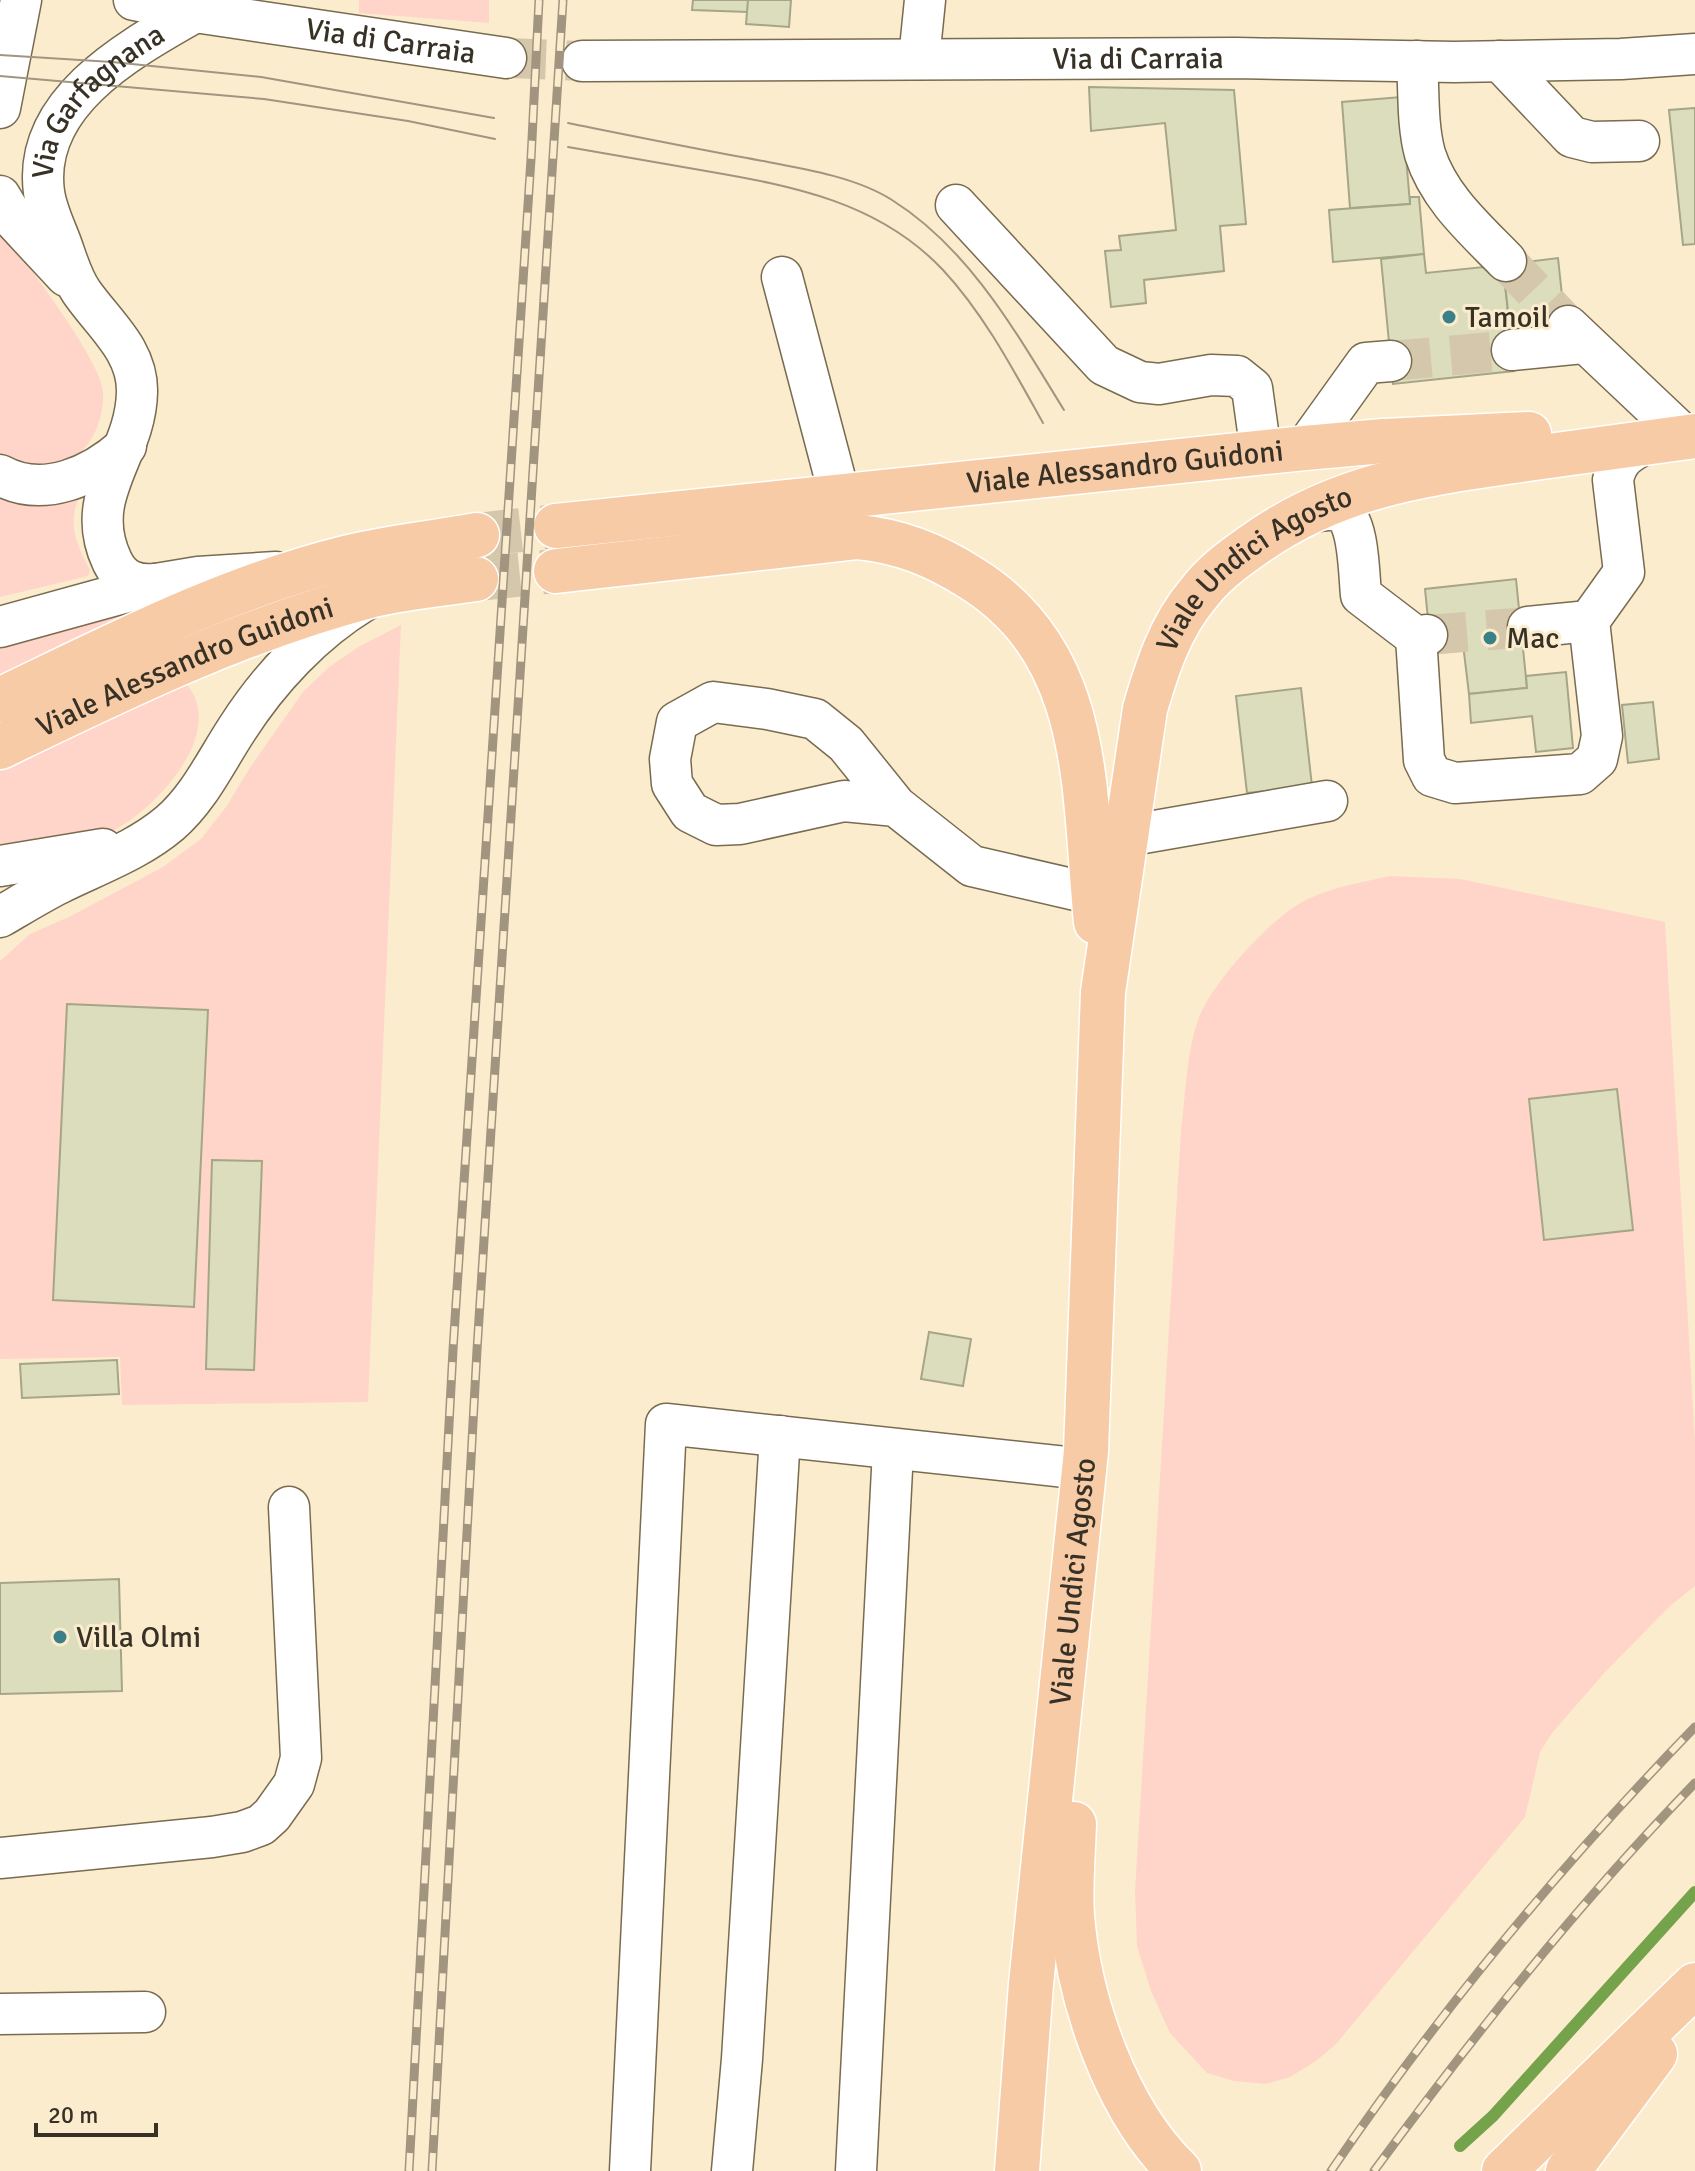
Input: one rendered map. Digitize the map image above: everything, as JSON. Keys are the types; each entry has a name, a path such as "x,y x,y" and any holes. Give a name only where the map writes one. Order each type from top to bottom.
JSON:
{"main road":[{"name":"Viale Alessandro Guidoni","path":"556,571 839,517 1261,453 1464,436 1679,434"},
{"name":"Viale Undici Agosto","path":"1017,2171 1031,1984 1083,1484 1103,992 1145,709 1155,675 1171,634 1196,595 1223,567 1273,531 1344,495 1432,473 1679,434"},
{"name":"Viale Alessandro Guidoni","path":"556,526 839,517"},
{"name":"Viale Undici Agosto","path":"839,517 858,537 896,542 951,565 983,585 1033,632 1060,681 1075,727 1103,992"},
{"name":"Viale Alessandro Guidoni","path":"0,700 157,625 259,585 345,558 477,535"},
{"name":"Viale Alessandro Guidoni","path":"0,747 196,654 267,627 375,595 476,579"},
{"path":"1083,1484 1072,1915 1082,1981 1107,2058 1136,2118 1179,2171"},
{"path":"1504,2171 1695,1985"},
{"path":"1568,2171 1695,2000"}],"street":[{"path":"0,108 21,0"},
{"name":"Via di Carraia","path":"134,0 195,12 506,58"},
{"path":"919,59 925,0"},
{"name":"Via Garfagnana","path":"156,584 135,583 125,578 116,569 104,538 103,505 134,420 138,380 128,351 80,290 43,191 43,166 53,133 81,92 112,62 195,12"},
{"name":"Via di Carraia","path":"582,61 1236,58 1500,61 1695,54"},
{"path":"1417,61 1425,152 1434,176 1450,202 1506,261"},
{"path":"1500,61 1572,137 1592,142 1639,141"},
{"path":"0,196 6,210 25,233 80,290"},
{"path":"956,205 1104,365 1140,382 1159,384 1224,375 1237,376 1252,388 1261,453"},
{"path":"782,277 839,517"},
{"path":"1303,514 1325,509 1347,515 1353,528 1361,595 1421,636 1424,760 1432,776 1455,783 1580,774 1597,759 1602,736 1589,621 1624,572 1613,480 1615,467 1622,456 1679,434 1576,335 1512,350"},
{"path":"1305,448 1366,363 1391,361"},
{"path":"0,475 31,484 67,481 104,464 126,446"},
{"name":"Viale Alessandro Guidoni","path":"0,627 156,584 226,574 304,571"},
{"name":"Viale Alessandro Guidoni","path":"163,827 188,804 238,727 275,678 311,641 375,595"},
{"path":"1528,627 1589,621"},
{"path":"896,806 844,801 740,824 716,825 690,812 672,784 670,759 677,722 713,702 815,719 846,744 896,806 972,866 1093,894"},
{"path":"1126,836 1327,801"},
{"path":"0,866 106,848 163,827"},
{"path":"0,917 57,884 140,844 163,827"},
{"path":"630,2171 666,1424 893,1450 1083,1484"},
{"path":"732,2171 742,2059 780,1436"},
{"path":"856,2171 893,1450"},
{"path":"0,1858 212,1837 242,1832 261,1825 272,1815 294,1784 301,1758 289,1507"},
{"path":"0,2014 145,2012"}],"shaded area":[{"path":"359,0 489,0 489,23 359,13"},
{"path":"0,226 75,334 99,377 103,392 101,414 91,439 78,454 56,465 22,466 0,456"},
{"path":"75,495 79,498 74,517 75,535 90,570 88,576 0,597 0,496"},
{"path":"130,613 0,677 0,648 18,640"},
{"path":"401,625 368,1402 122,1405 120,1357 0,1359 0,961 30,934 163,867 201,839 303,692 329,667 360,646"},
{"path":"165,684 186,684 197,704 198,725 179,771 162,792 122,826 103,835 0,854 0,770"},
{"path":"1390,876 1460,879 1665,922 1695,1443 1695,1586 1671,1605 1606,1671 1552,1733 1540,1752 1525,1817 1336,2044 1290,2077 1266,2084 1234,2081 1207,2073 1170,2033 1151,1991 1137,1946 1135,1891 1187,1072 1195,1029 1207,1001 1231,967 1263,933 1308,899 1338,888"}],"building":[{"path":"693,0 748,0 748,12 692,10"},
{"path":"748,0 791,0 789,27 746,24"},
{"path":"1089,87 1234,90 1246,224 1220,226 1224,271 1144,280 1146,303 1111,307 1105,251 1121,250 1119,236 1176,230 1165,123 1091,131"},
{"path":"1401,97 1410,204 1350,208 1342,102"},
{"path":"1695,108 1695,244 1683,245 1669,110"},
{"path":"1410,197 1419,197 1424,254 1333,262 1329,210 1410,204"},
{"path":"1424,254 1426,273 1503,265 1514,371 1393,384 1381,259"},
{"path":"1558,258 1564,314 1509,320 1503,265"},
{"path":"1516,579 1527,688 1469,694 1462,636 1430,639 1425,589"},
{"path":"1566,672 1573,748 1536,752 1532,716 1471,723 1469,694 1527,688 1526,676"},
{"path":"1301,688 1312,786 1247,793 1236,696"},
{"path":"1653,702 1659,759 1628,763 1622,705"},
{"path":"67,1004 208,1010 194,1307 53,1300"},
{"path":"1617,1089 1633,1230 1544,1240 1529,1099"},
{"path":"212,1160 262,1161 254,1370 206,1369"},
{"path":"929,1332 971,1339 963,1386 921,1379"},
{"path":"117,1360 119,1394 22,1398 20,1364"},
{"name":"Villa Olmi","path":"119,1579 122,1691 0,1694 0,1583"}],"waterway":[{"path":"1460,2146 1493,2116 1695,1892"}],"tunnel":[{"path":"506,58 582,61"},
{"path":"1506,261 1568,326"},
{"path":"1391,361 1512,350"},
{"path":"477,535 556,526"},
{"path":"476,579 556,571"},
{"path":"1427,635 1528,627"}],"tram line":[{"path":"0,55 112,62 261,77 494,118"},
{"path":"0,76 264,99 408,121 495,139"},
{"path":"568,123 822,173 859,184 892,200 920,220 968,268 1009,323 1064,410"},
{"path":"568,147 771,183 833,201 891,228 918,247 958,287 998,344 1043,423"}],"railway":[{"path":"409,2171 453,1350 539,0"},
{"path":"432,2171 477,1350 563,0"},
{"path":"1331,2171 1415,2054 1503,1941 1597,1832 1695,1727"},
{"path":"1374,2171 1528,1971 1695,1783"}],"place":[{"name":"Tamoil","path":"1449,317"},
{"name":"Mac","path":"1490,638"},
{"name":"Villa Olmi","path":"60,1637"}]}
